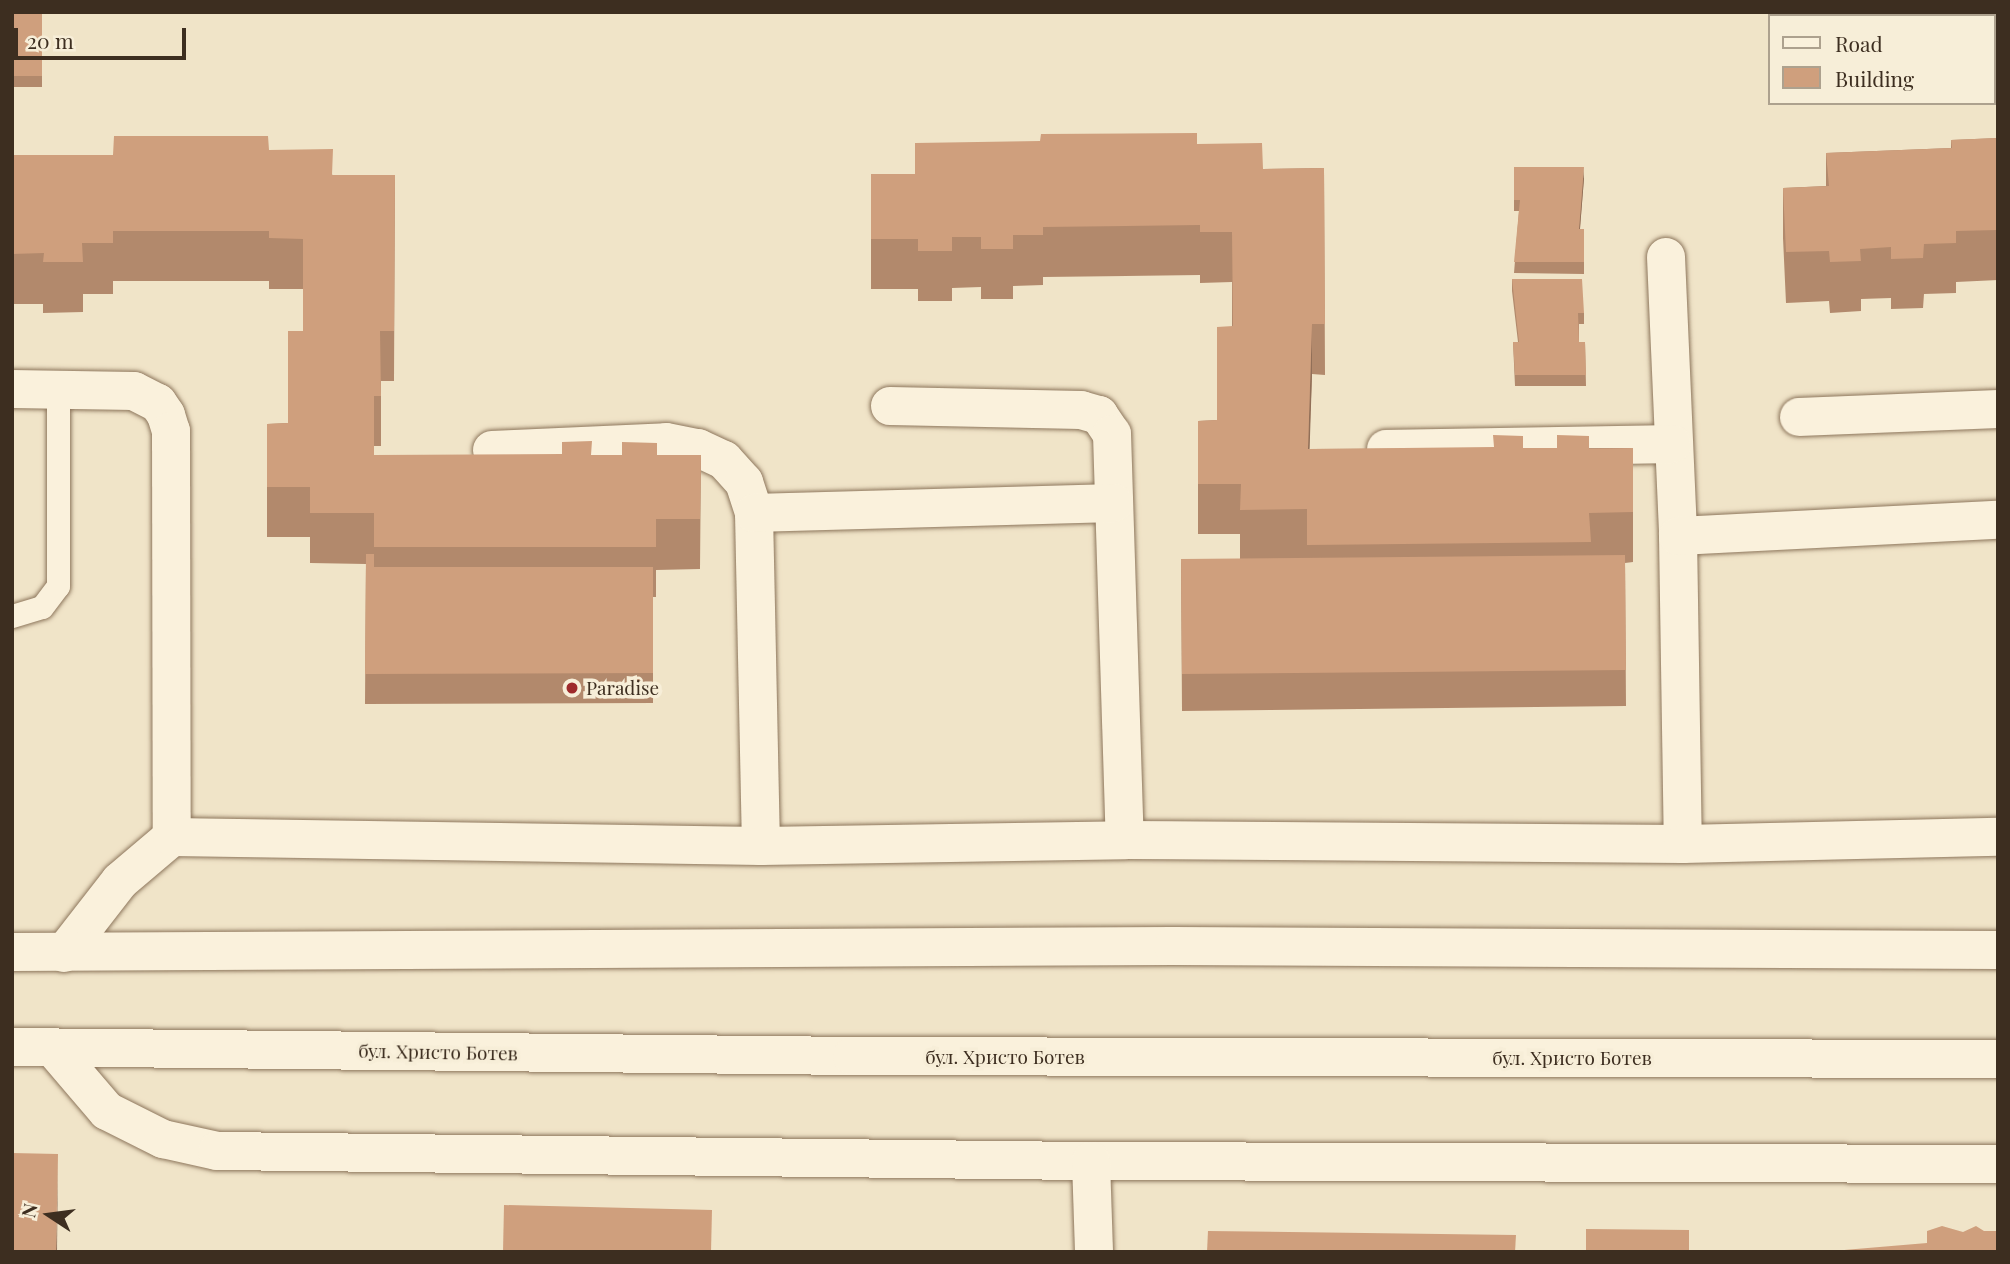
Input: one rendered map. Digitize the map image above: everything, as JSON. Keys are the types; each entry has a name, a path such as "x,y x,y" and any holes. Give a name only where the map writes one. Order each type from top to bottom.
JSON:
{"street":[{"path":"1666,257 1678,536 1683,844"},
{"path":"12,389 134,391 158,403 171,431 172,837"},
{"path":"890,406 1081,410 1099,415 1112,434 1125,840"},
{"path":"1799,417 1998,409"},
{"path":"492,450 667,442 698,448 724,460 744,482 754,513 761,846"},
{"path":"1386,449 1672,444"},
{"path":"754,513 1114,503"},
{"path":"1678,536 1998,520"},
{"path":"64,953 120,881 172,837 761,846 1125,840 1683,844 1998,837"},
{"path":"12,952 1173,946 1998,950"},
{"name":"бул. Христо Ботев","path":"12,1047 852,1056 1998,1059"},
{"path":"53,1048 107,1111 163,1139 217,1151 1091,1161 1998,1164"},
{"path":"1091,1161 1094,1252"}],"lane":[{"path":"12,616 42,607 58,586 58,389"}],"building":[{"path":"12,12 42,12 42,76 12,76"},
{"path":"1197,133 1197,144 1262,143 1263,169 1324,168 1325,324 1312,324 1308,449 1494,447 1493,435 1523,436 1523,448 1557,448 1557,435 1589,436 1589,449 1633,448 1633,512 1589,513 1591,542 1307,545 1307,509 1240,510 1241,484 1198,484 1198,421 1217,420 1217,327 1233,326 1232,232 1200,232 1200,225 1043,227 1043,235 1013,235 1013,249 981,249 981,237 952,237 952,251 918,251 918,239 871,239 871,174 915,174 915,143 1040,141 1041,134"},
{"path":"114,136 268,136 269,150 333,149 332,175 395,175 394,331 380,331 381,396 374,396 374,455 562,454 562,442 592,441 591,455 622,455 622,442 657,443 657,455 701,455 700,519 656,519 656,547 374,547 374,513 310,513 310,487 267,487 267,424 288,423 288,331 303,331 303,239 269,238 269,231 113,231 113,243 82,243 83,262 43,262 44,253 12,254 12,155 113,155"},
{"path":"1998,138 1998,230 1956,231 1956,243 1924,244 1923,258 1891,259 1891,247 1860,249 1861,261 1830,262 1829,251 1786,252 1783,188 1829,186 1826,153 1952,148 1951,140"},
{"path":"1514,167 1584,167 1579,229 1584,229 1584,262 1514,262 1520,200 1514,200"},
{"path":"1512,279 1582,279 1584,313 1578,313 1579,342 1585,342 1586,375 1515,375 1513,342 1519,342"},
{"path":"366,554 374,554 374,567 653,567 653,673 365,674"},
{"path":"1625,555 1626,670 1182,674 1181,559"},
{"path":"12,1153 58,1154 56,1252 12,1252"},
{"path":"504,1205 712,1210 711,1252 503,1252"},
{"path":"1942,1226 1963,1232 1976,1226 1984,1231 1998,1231 1998,1252 1844,1252 1927,1243 1927,1231"},
{"path":"1586,1229 1689,1230 1689,1252 1586,1252"},
{"path":"1208,1231 1516,1235 1515,1252 1207,1252"}],"place":[{"name":"Paradise","path":"572,688"}]}
